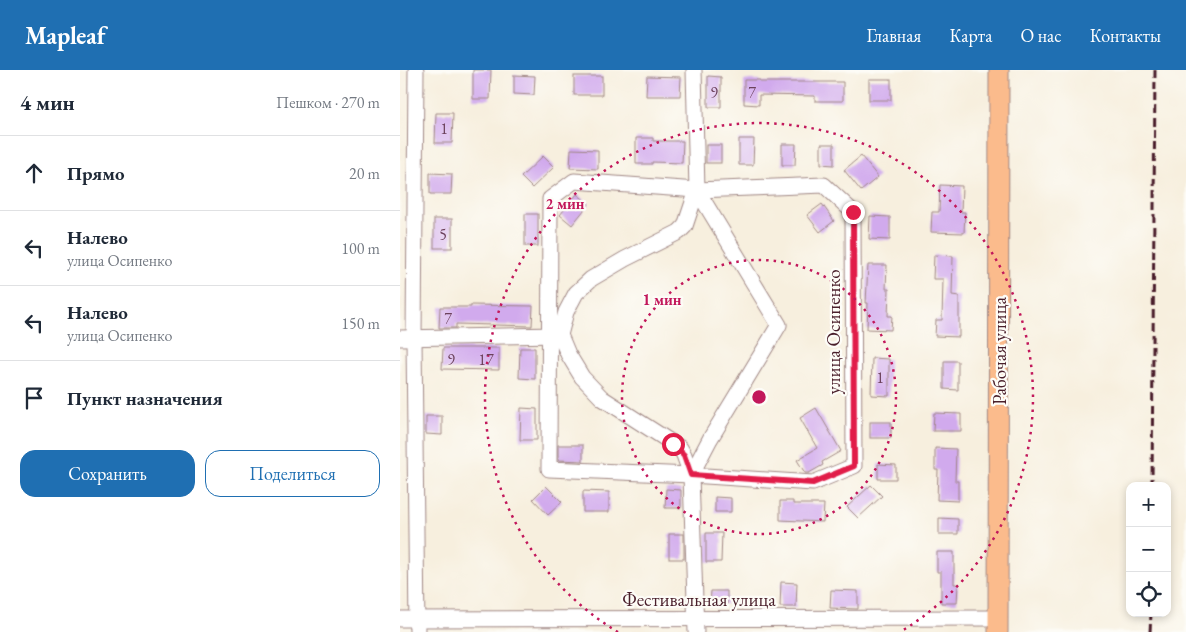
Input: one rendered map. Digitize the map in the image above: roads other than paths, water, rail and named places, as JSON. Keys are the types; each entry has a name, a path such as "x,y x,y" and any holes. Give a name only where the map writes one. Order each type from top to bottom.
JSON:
{"main road":[{"name":"Рабочая улица","path":"998,625 1000,70"}],"street":[{"path":"416,70 407,338 417,626"},
{"path":"555,335 576,293 590,279 679,232 686,226 697,190 694,70"},
{"name":"улица Осипенко","path":"574,181 697,190 824,184 853,212 854,466 813,483 691,475 550,469 555,335 550,199 574,181"},
{"path":"691,475 710,439 779,325 697,190"},
{"path":"407,338 555,335"},
{"path":"555,335 582,378 602,398 680,448 684,455 691,475 696,626"},
{"name":"Фестивальная улица","path":"400,619 417,626 998,625"}],"railway":[{"path":"1152,482 1155,70"},
{"path":"1150,632 1151,617"}]}
